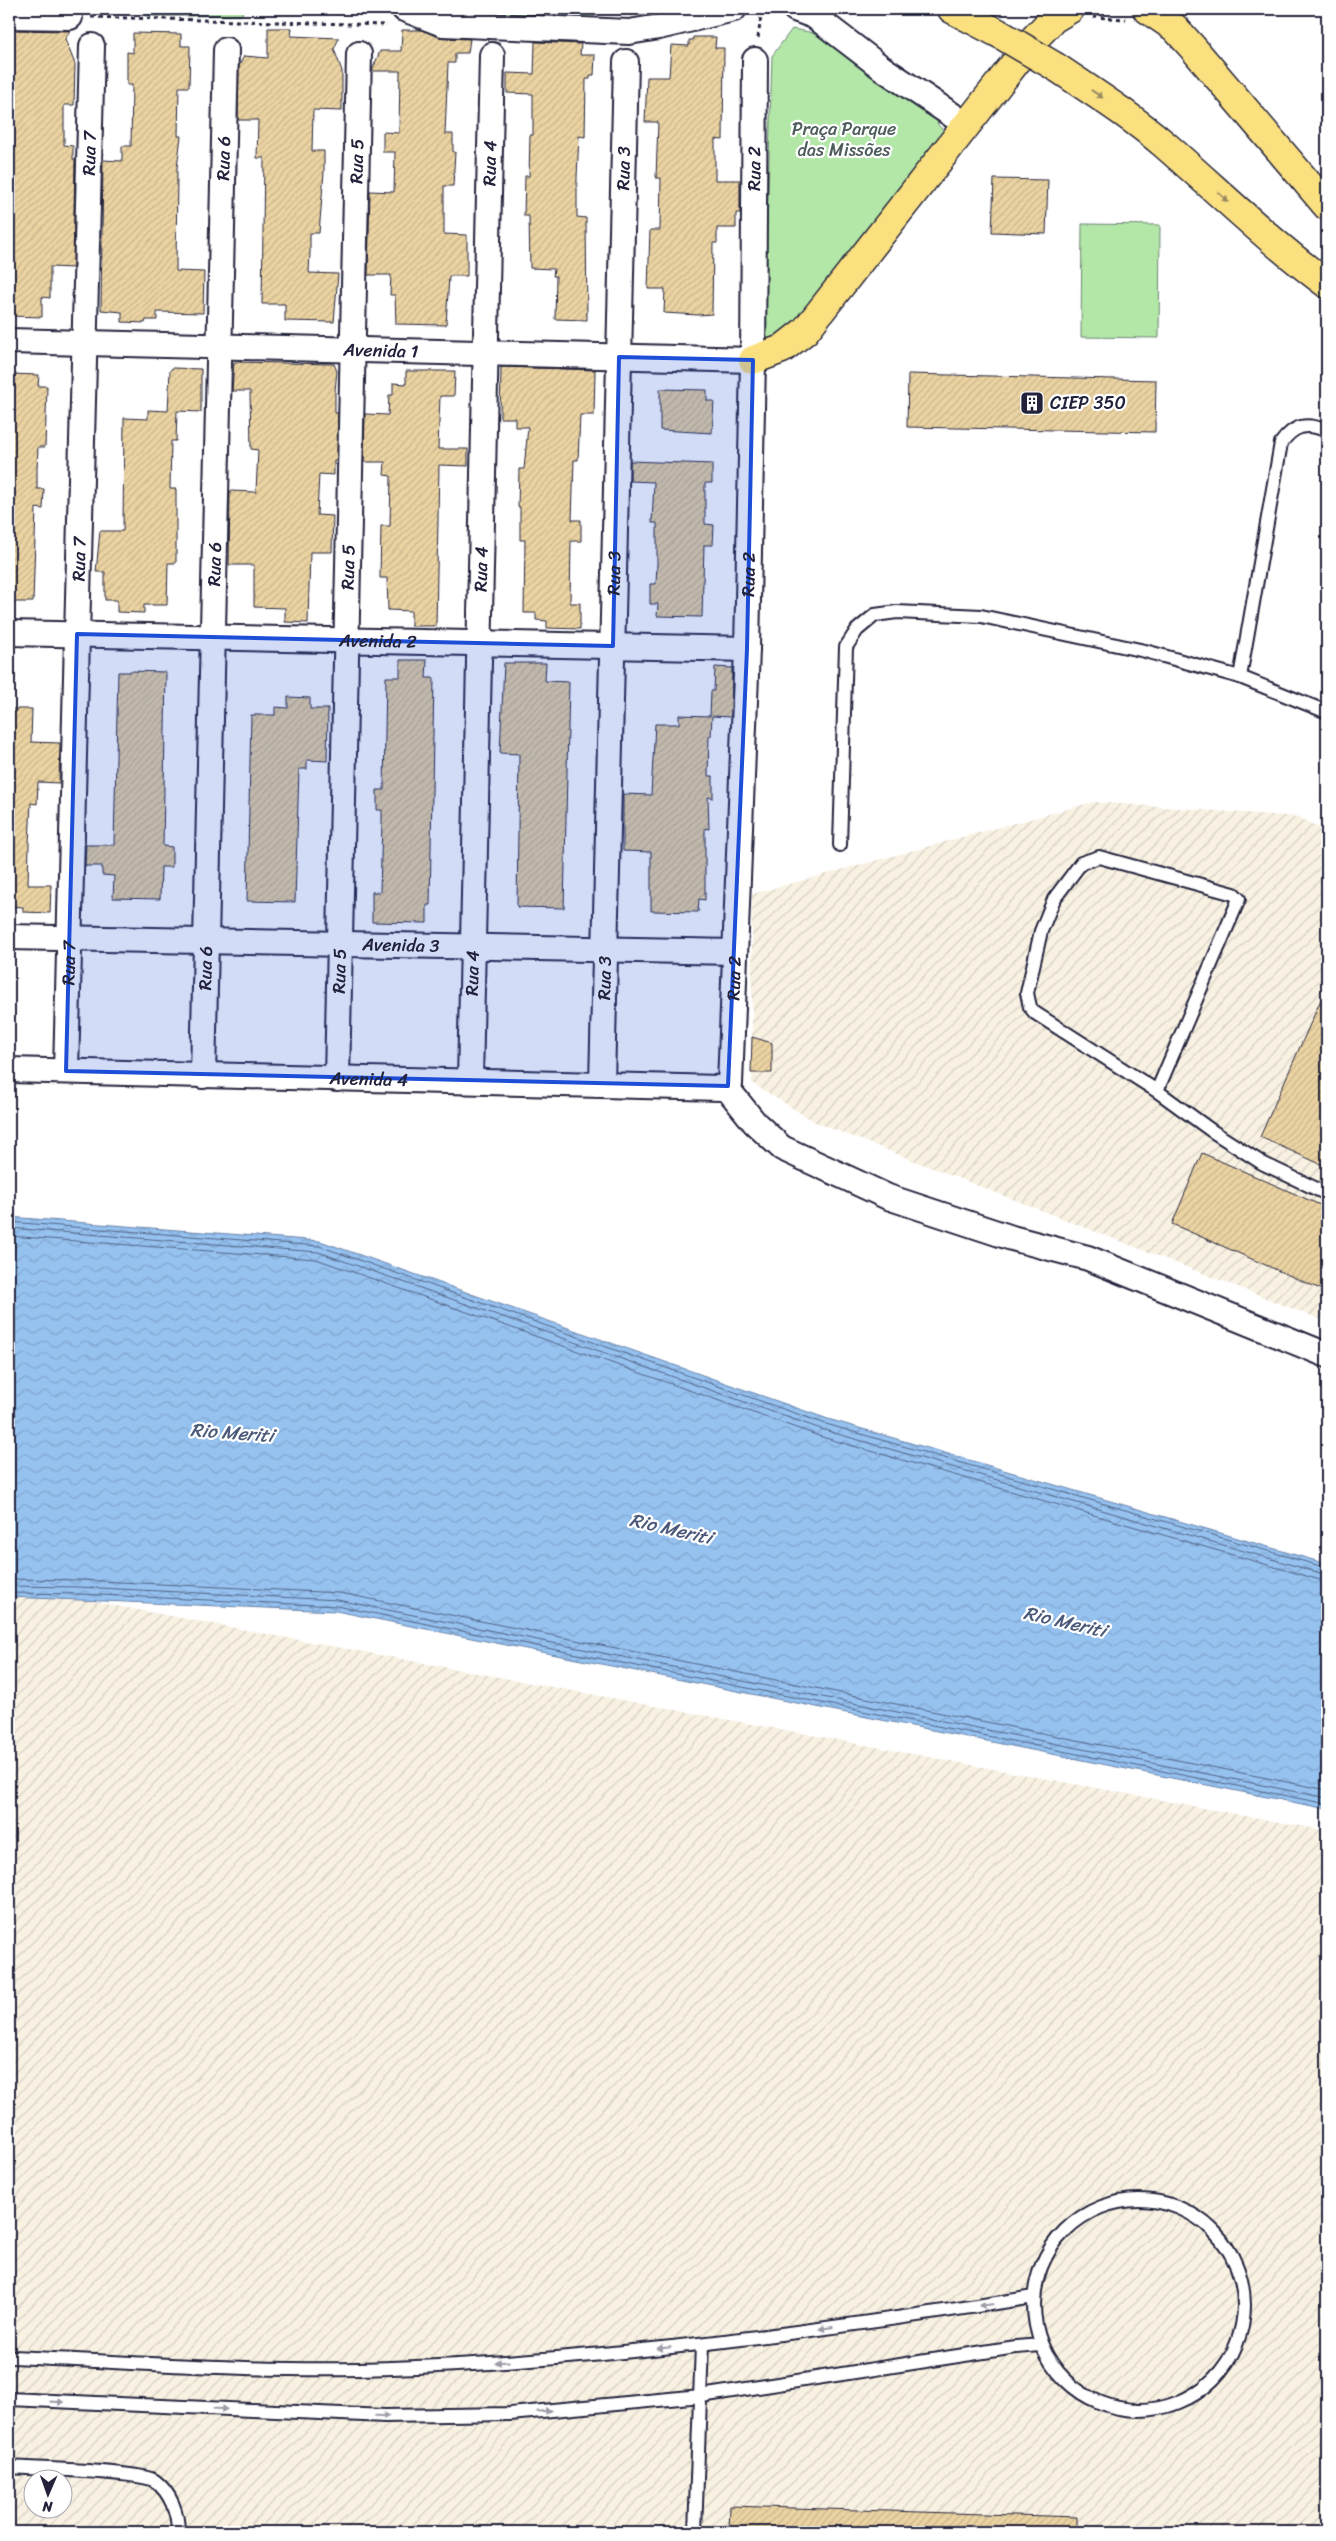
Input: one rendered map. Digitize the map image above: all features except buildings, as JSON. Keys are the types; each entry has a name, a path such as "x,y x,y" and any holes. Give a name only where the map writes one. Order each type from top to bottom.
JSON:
{"highway":[{"path":"952,9 1056,67 1124,113 1156,138 1288,255 1327,284"},
{"path":"753,360 782,349 805,331 1034,39 1053,19 1078,14"},
{"path":"1138,14 1175,28 1327,206"}],"street":[{"path":"396,17 442,24 629,32 659,28 734,9"},
{"path":"796,9 814,16 875,63 967,125"},
{"path":"9,16 70,17"},
{"name":"Rua 7","path":"66,1071 92,46"},
{"name":"Rua 6","path":"203,1076 226,50"},
{"name":"Rua 5","path":"337,1079 359,54"},
{"name":"Rua 4","path":"470,1081 492,55"},
{"name":"Rua 2","path":"727,1087 731,1081 734,952 747,649 753,360 755,60"},
{"name":"Rua 3","path":"602,1084 626,62"},
{"name":"Avenida 1","path":"9,341 753,360"},
{"name":"Avenida 2","path":"9,633 747,649"},
{"name":"Avenida 3","path":"9,937 734,952"},
{"name":"Avenida 4","path":"9,1070 727,1087"},
{"path":"727,1087 755,1123 782,1148 888,1197 1012,1238 1088,1258 1327,1355"}],"lane":[{"path":"1240,677 1281,443 1298,426 1312,425 1327,431"},
{"path":"840,845 846,647 857,630 875,615 897,612 980,616 1145,651 1240,677 1327,712"},
{"path":"1157,1091 1239,899 1234,894 1099,857 1089,858 1081,863 1054,899 1041,931 1027,993 1027,1001 1035,1013 1157,1091 1212,1131 1262,1162 1327,1194"},
{"path":"1147,2200 1182,2209 1212,2229 1234,2258 1244,2292 1243,2326 1231,2358 1210,2384 1182,2402 1149,2410 1115,2408 1084,2395 1058,2374 1041,2345 1033,2313 1034,2298 1037,2277 1052,2244 1078,2219 1111,2203 1147,2200"},
{"path":"9,2357 273,2368 389,2368 533,2360 702,2345 1034,2298"},
{"path":"695,2532 702,2345"},
{"path":"9,2399 384,2416 510,2414 701,2396 1006,2348 1041,2345"},
{"path":"9,2467 127,2475 154,2480 172,2498 178,2532"}],"path":[{"path":"755,60 762,9"},
{"path":"1078,14 1104,16 1138,14"},
{"path":"70,17 396,17"}],"highlighted area":[{"path":"619,357 753,360 747,649 728,1086 66,1071 77,634 613,646"}],"shaded area":[{"path":"1093,802 1299,817 1327,832 1327,1322 815,1122 752,1083 752,894"},
{"path":"9,1597 79,1599 1327,1831 1327,2532 9,2532"}],"green space":[{"path":"146,9 176,9 176,16 146,16"},
{"path":"176,9 243,9 242,15 176,16"},
{"path":"456,9 594,9 593,26 456,20"},
{"name":"Praça Parque das Missões","path":"792,29 809,32 827,39 936,116 938,125 946,133 798,321 774,340 766,337 764,330 772,56"},
{"path":"1082,224 1160,225 1159,338 1081,337"}],"water":[{"name":"Rio Meriti","path":"9,1217 320,1241 828,1419 1327,1564 1327,1809 336,1611 9,1597"}],"place":[{"name":"CIEP 350","path":"1032,403"}]}
